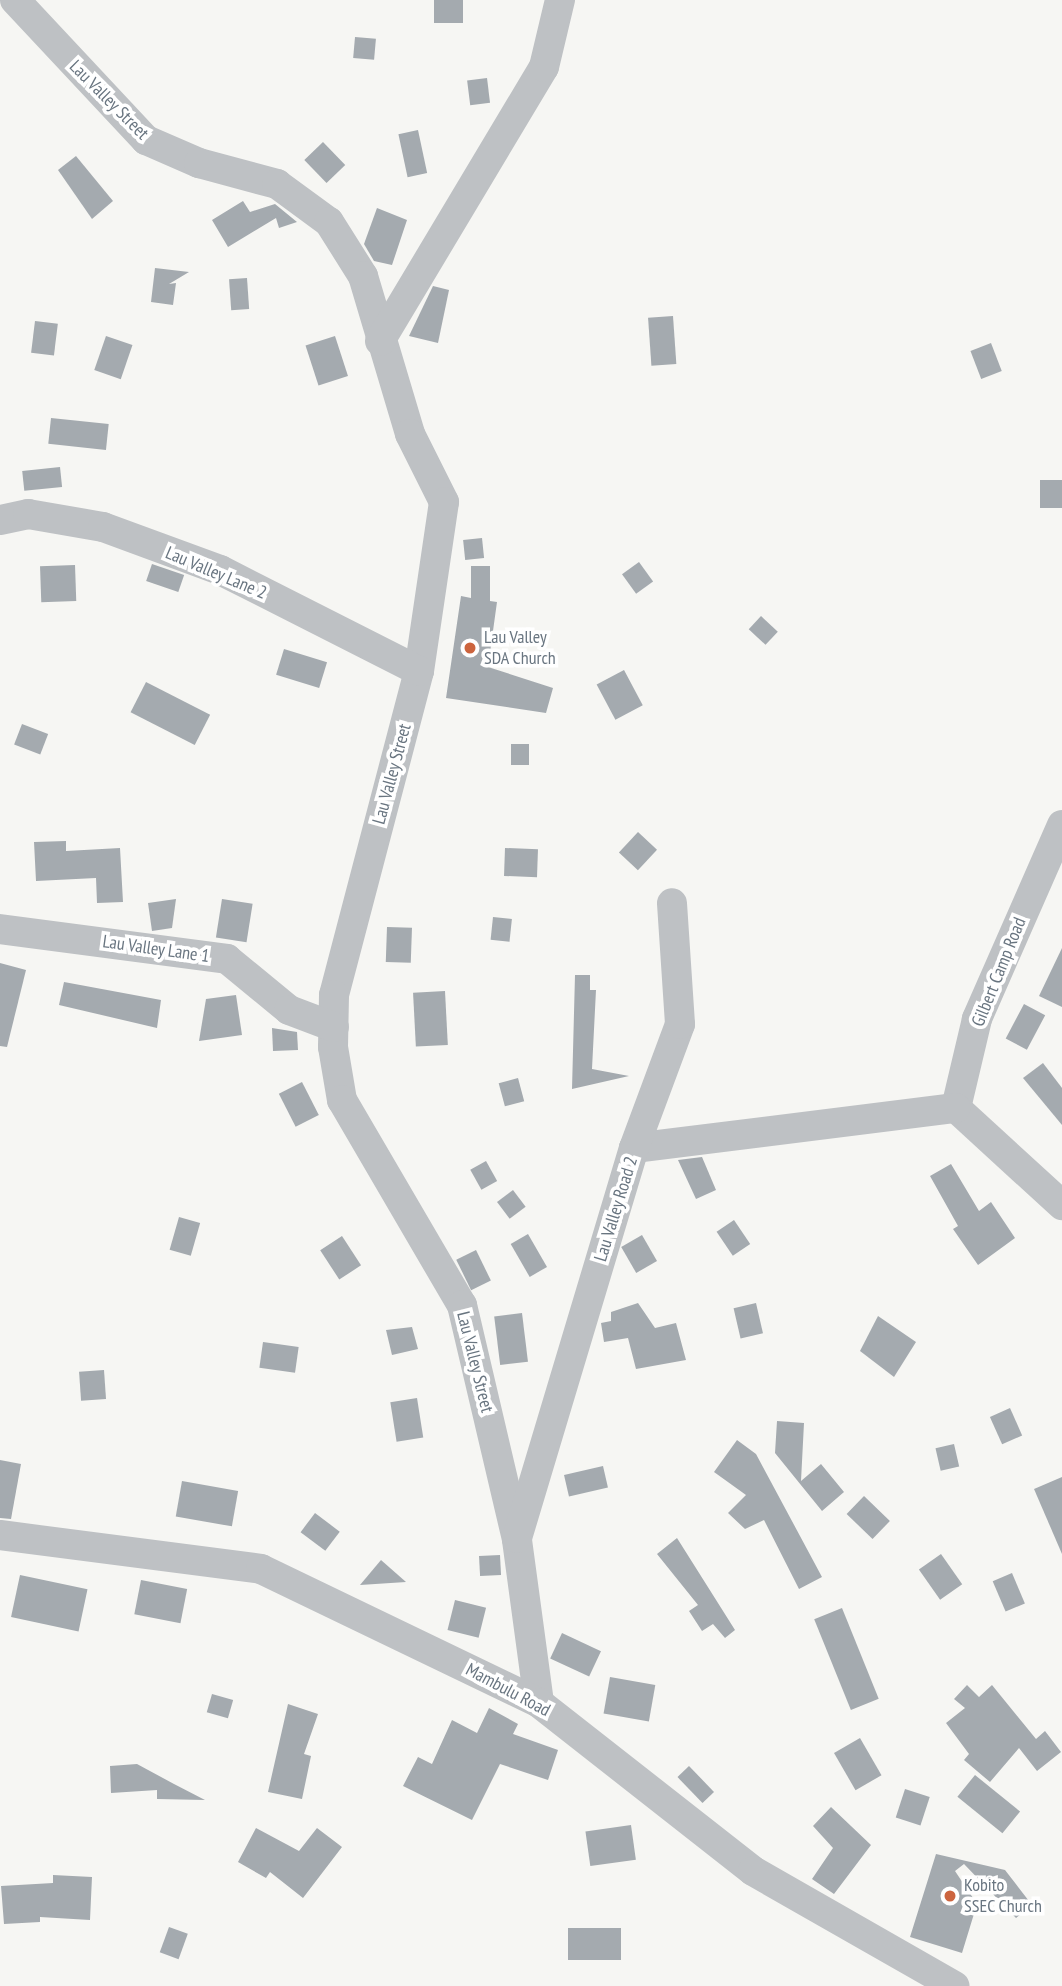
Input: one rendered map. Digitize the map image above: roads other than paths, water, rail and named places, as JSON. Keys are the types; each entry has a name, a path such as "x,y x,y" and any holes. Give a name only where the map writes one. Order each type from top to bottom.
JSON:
{"street":[{"name":"Lau Valley Street","path":"15,0 146,140 199,163 277,184 329,222 363,276 380,341 410,434 444,502 419,671 334,995 334,1027 342,1100 462,1305 517,1540 539,1703"},
{"path":"380,341 544,67 560,0"},
{"name":"Lau Valley Lane 2","path":"0,520 28,514 103,527 220,570 419,671"},
{"name":"Gilbert Camp Road","path":"956,1108 977,1019 1062,825"},
{"path":"634,1148 680,1024 672,903"},
{"name":"Lau Valley Lane 1","path":"0,929 228,959 289,1010 334,1027"},
{"path":"956,1108 1062,1205"},
{"name":"Lau Valley Road 2","path":"517,1540 634,1148 956,1108"},
{"name":"Mambulu Road","path":"0,1535 261,1569 539,1703 754,1871 955,1986"}],"place":[{"name":"Lau Valley SDA Church","path":"470,648"},
{"name":"Kobito SSEC Church","path":"950,1896"}]}
